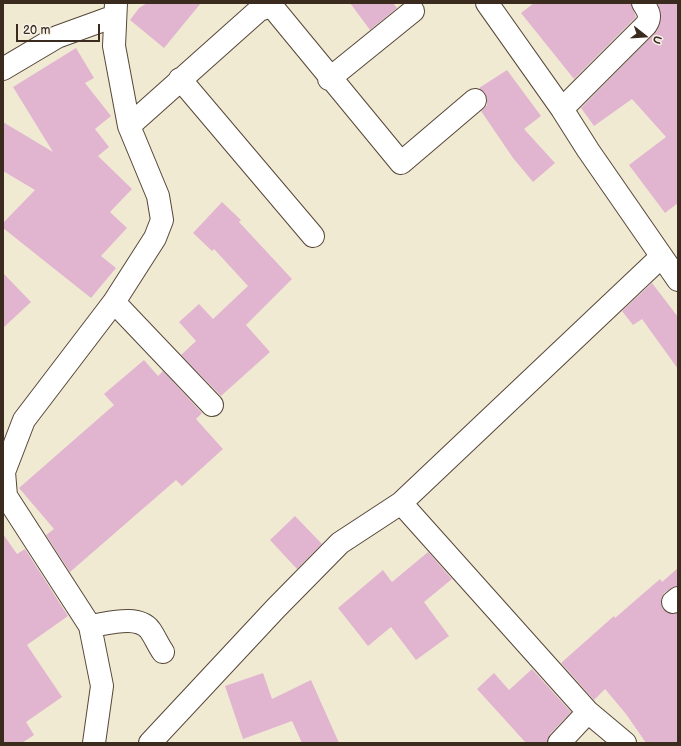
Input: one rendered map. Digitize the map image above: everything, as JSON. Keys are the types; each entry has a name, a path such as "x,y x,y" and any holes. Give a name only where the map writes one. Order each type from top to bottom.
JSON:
{"street":[{"path":"487,3 562,109 588,150 678,280"},
{"path":"562,109 649,20 650,15 644,3"},
{"path":"129,126 259,10 268,7 275,10 329,79 401,163 475,100"},
{"path":"3,70 57,37 115,9 114,46 129,126 158,196 162,220 155,238 114,302 24,420 6,458 4,472 5,498 90,626 102,686 94,743"},
{"path":"329,79 413,11"},
{"path":"180,79 313,236"},
{"path":"150,743 276,608 340,543 401,503 661,257"},
{"path":"114,302 212,405"},
{"path":"401,503 588,712 625,743"},
{"path":"90,626 131,621 142,623 149,630 163,652"},
{"path":"559,743 588,712"}],"building":[{"path":"147,3 201,3 164,48 130,20 139,8"},
{"path":"350,3 393,3 397,8 370,30"},
{"path":"534,3 631,3 636,17 574,79 521,13"},
{"path":"658,3 678,3 678,203 665,213 629,165 666,137 632,99 594,126 581,108 657,31 661,17"},
{"path":"76,48 94,78 85,83 111,116 95,129 109,147 98,156 132,189 110,212 127,228 101,256 116,268 91,298 3,228 3,223 35,190 3,171 3,122 53,152 13,87"},
{"path":"507,70 541,116 524,129 555,163 533,182 513,158 481,111 487,105 487,98 484,92 479,88"},
{"path":"222,202 241,220 239,222 292,279 246,325 270,352 221,396 181,355 196,341 179,322 199,304 213,319 248,286 214,249 212,251 193,233"},
{"path":"3,273 31,302 3,328"},
{"path":"652,283 678,317 678,369 642,319 633,325 622,311"},
{"path":"144,360 158,376 163,371 202,413 196,419 223,449 182,486 176,480 70,572 46,535 54,529 19,488 114,405 104,394"},
{"path":"295,516 322,544 297,569 270,540"},
{"path":"3,534 17,554 25,549 68,616 27,645 62,697 26,722 34,735 22,743 3,743"},
{"path":"428,552 452,579 424,602 449,636 416,660 391,627 368,646 338,608 383,570 392,582"},
{"path":"678,568 678,586 665,592 661,603 663,609 668,613 678,613 678,743 646,743 626,714 605,689 594,700 561,663 614,616 615,618 660,579 662,582"},
{"path":"532,669 571,712 550,734 547,743 526,743 477,689 494,673 509,690"},
{"path":"263,673 272,699 311,680 339,743 302,743 292,721 243,739 225,686"}]}
